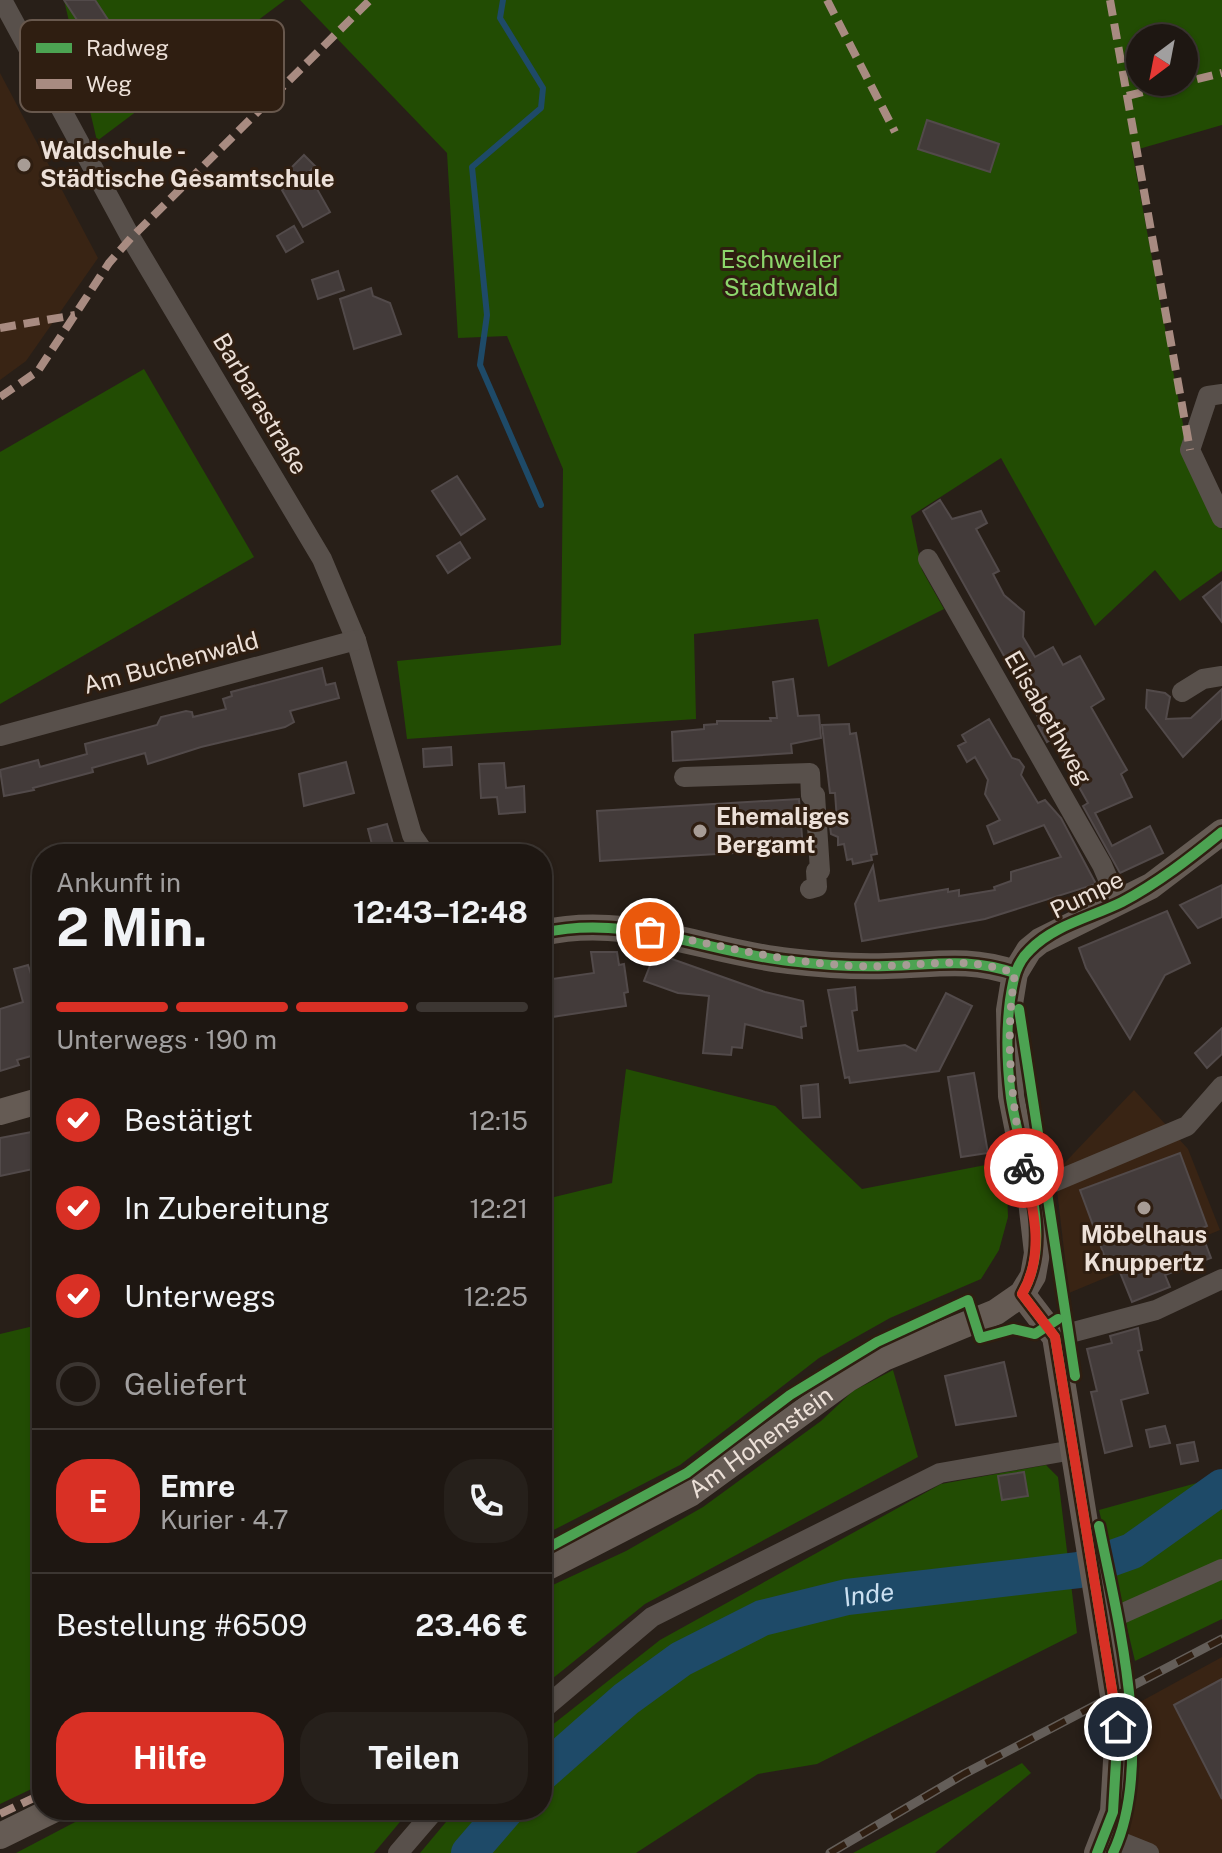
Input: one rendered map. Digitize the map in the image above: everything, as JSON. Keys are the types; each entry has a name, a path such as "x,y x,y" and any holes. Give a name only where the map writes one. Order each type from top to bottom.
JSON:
{"main road":[{"name":"Pumpe","path":"1015,973 1020,961 1040,941 1151,886 1222,832"},
{"path":"552,931 586,925 626,927 787,961 864,966 973,961 1015,973 1009,1023 1011,1096 1030,1192 1037,1253 1033,1276 1022,1294 1055,1337 1118,1727 1113,1812 1101,1844"},
{"path":"0,1112 32,1103"},
{"name":"Am Hohenstein","path":"552,1565 690,1494 848,1379 884,1358 996,1312 1022,1294"},
{"path":"0,1836 33,1820"}],"street":[{"name":"Barbarastraße","path":"2,0 20,33"},
{"name":"Barbarastraße","path":"63,112 131,238 322,559 356,640 412,835 418,844"},
{"path":"1222,394 1208,396 1190,450 1222,518"},
{"name":"Elisabethweg","path":"928,559 1102,865 1119,904"},
{"name":"Am Buchenwald","path":"0,736 356,640"},
{"path":"1182,692 1203,679 1222,676"},
{"path":"684,777 810,773 820,871 816,871 817,887 810,889"},
{"path":"1030,1192 1187,1126 1222,1086"},
{"path":"1055,1337 1156,1310 1222,1279"},
{"path":"552,1702 652,1617 940,1473 1073,1450"},
{"path":"1099,1612 1222,1569"},
{"path":"398,1853 426,1820"},
{"path":"1101,1844 1149,1853"}],"shaded area":[{"name":"Waldschule - Städtische Gesamtschule","path":"0,73 98,258 26,361 0,380"},
{"path":"1134,1090 1188,1149 1220,1230 1069,1293 1055,1173"},
{"path":"1222,1657 1222,1853 1114,1853 1130,1814 1140,1702"}],"green space":[{"path":"64,0 285,0 258,20 69,20"},
{"name":"Eschweiler Stadtwald","path":"300,0 1222,0 1222,125 1132,151 1188,451 1222,530 1222,571 1180,601 1155,570 1095,626 1001,458 911,516 922,570 944,609 828,667 818,619 694,634 696,719 407,739 397,661 561,645 563,469 507,336 458,338 447,153"},
{"path":"90,112 136,112 97,141"},
{"path":"144,369 254,557 0,704 0,452"},
{"path":"626,1069 775,1106 862,1189 1006,1161 1008,1217 999,1250 981,1279 890,1318 819,1358 680,1465 552,1531 552,1198 612,1183"},
{"path":"32,1326 32,1789 0,1804 0,1334"},
{"path":"893,1370 918,1457 645,1604 552,1679 552,1585 626,1551 703,1507 821,1421 853,1391"},
{"path":"1046,1465 1058,1477 1077,1633 817,1764 758,1774 636,1853 420,1853 448,1820 552,1820 552,1725 660,1640 941,1484"},
{"path":"1222,1476 1222,1619 1135,1661 1099,1510"},
{"path":"1022,1763 1031,1773 935,1853 853,1853"},
{"path":"79,1820 402,1820 374,1853 16,1853"}],"building":[{"path":"64,0 95,0 108,20 77,20"},
{"path":"927,120 999,144 990,172 918,149"},
{"path":"304,155 315,166 308,173 330,212 303,227 282,190 286,185 280,179"},
{"path":"294,226 303,242 286,252 277,236"},
{"path":"338,271 344,290 318,299 312,280"},
{"path":"371,288 373,296 390,303 401,334 354,349 340,299"},
{"path":"457,476 485,519 461,535 432,491"},
{"path":"940,500 952,519 981,511 987,523 976,529 999,571 993,574 1004,595 1024,612 1023,637 1035,657 1053,647 1063,665 1080,656 1104,699 1091,707 1127,770 1121,774 1132,797 1095,813 1112,846 1150,826 1163,853 1120,873 1083,806 1088,803 1052,739 1047,742 1038,726 1042,724 923,511"},
{"path":"460,542 470,558 448,573 437,556"},
{"path":"1222,582 1222,622 1203,597"},
{"path":"322,668 326,685 335,683 339,698 290,711 294,722 285,727 201,747 148,764 145,753 92,768 93,772 34,790 4,796 0,770 38,760 40,767 87,754 85,744 157,725 161,717 186,711 192,712 193,717 226,709 223,699 232,696 231,692"},
{"path":"793,679 798,716 819,715 821,738 791,744 792,753 673,761 672,732 704,729 704,725 717,724 717,721 771,721 770,718 777,718 773,682"},
{"path":"1222,689 1222,718 1183,757 1146,708 1147,690 1170,697 1166,719 1191,718"},
{"path":"989,719 1012,758 1019,760 1024,767 1021,775 1038,803 1045,800 1061,818 1096,884 985,919 862,941 855,904 873,866 879,901 948,889 948,892 959,890 959,896 995,890 994,887 1011,881 1011,872 1061,857 1044,825 994,844 987,826 1000,820 985,794 988,780 975,757 967,762 958,746 966,742 962,735"},
{"path":"849,724 850,734 856,733 877,854 871,855 872,860 853,864 852,859 847,860 844,844 838,845 838,837 831,834 830,826 837,820 835,793 830,793 822,725"},
{"path":"451,747 452,765 424,767 423,749"},
{"path":"346,762 354,793 304,806 299,774"},
{"path":"504,763 506,788 524,786 525,812 499,814 497,797 481,798 479,764"},
{"name":"Ehemaliges Bergamt","path":"799,799 803,849 600,861 597,811"},
{"path":"387,824 393,844 372,844 368,829"},
{"path":"1222,885 1222,917 1198,928 1180,905"},
{"path":"1167,911 1190,963 1165,975 1130,1039 1086,968 1079,948"},
{"path":"591,952 617,952 619,965 624,964 628,992 624,993 626,1006 552,1017 552,979 594,973"},
{"path":"655,953 765,992 803,1001 806,1026 801,1027 802,1038 745,1024 742,1048 732,1047 731,1055 703,1053 709,996 678,993 644,981"},
{"path":"28,965 32,977 32,1056 17,1060 19,1065 0,1071 0,1009 23,1002 14,969"},
{"path":"855,987 857,1010 852,1011 858,1051 905,1045 916,1051 946,993 972,1006 939,1071 850,1083 849,1077 845,1078 828,990"},
{"path":"1222,1028 1222,1054 1207,1068 1195,1053"},
{"path":"974,1073 988,1153 961,1157 948,1077"},
{"path":"818,1084 820,1117 803,1118 801,1086"},
{"path":"32,1132 32,1169 0,1176 0,1138"},
{"name":"Möbelhaus Knuppertz","path":"1180,1153 1207,1226 1200,1229 1211,1258 1165,1275 1170,1287 1132,1302 1115,1260 1107,1263 1080,1190"},
{"path":"1138,1328 1142,1350 1138,1351 1148,1393 1121,1400 1132,1446 1105,1453 1091,1392 1097,1391 1087,1349 1112,1343 1110,1336"},
{"path":"1004,1362 1016,1416 956,1425 945,1376"},
{"path":"1165,1426 1170,1443 1150,1447 1146,1430"},
{"path":"1194,1442 1198,1461 1181,1464 1177,1445"},
{"path":"1024,1472 1028,1496 1002,1500 998,1476"},
{"path":"1222,1679 1222,1799 1174,1705"}],"waterway":[{"path":"503,0 500,18 543,88 541,108 472,167 487,315 480,365 541,505"},
{"name":"Inde","path":"552,1764 626,1699 681,1659 762,1618 847,1597 1079,1570 1132,1551 1222,1487"},
{"name":"Inde","path":"469,1853 497,1820"}],"railway":[{"path":"830,1853 964,1774 1222,1639"}],"marked path":[{"path":"284,86 370,0"},
{"path":"827,0 895,132"},
{"path":"1110,0 1190,450"},
{"path":"1198,79 1222,73"},
{"path":"0,397 38,371 109,263 258,112"},
{"path":"0,328 75,315"},
{"path":"0,1814 32,1799"}],"cycle path":[{"path":"1097,1853 1113,1812 1118,1727 1055,1337 1022,1294 1032,1272 1036,1223 1011,1098 1008,1049 1010,1000 1018,967 1025,955 1040,941 1135,895 1174,870 1222,832"},
{"path":"552,931 574,928 636,931 801,962 863,966 966,963 1015,973"},
{"path":"1019,1009 1075,1376"},
{"path":"552,1546 687,1473 790,1395 877,1342 968,1300 980,1338 1013,1329 1035,1334 1058,1319"},
{"path":"1099,1526 1123,1647 1132,1735 1131,1778 1125,1817 1113,1853"}],"way so far":[{"path":"650,932 787,961 864,966 973,961 1015,973 1009,1010 1008,1051 1011,1096 1024,1168"}],"place":[{"name":"Waldschule - Städtische Gesamtschule","path":"24,165"},
{"name":"Ehemaliges Bergamt","path":"700,831"},
{"name":"Möbelhaus Knuppertz","path":"1144,1208"}],"route":[{"path":"1024,1168 1037,1253 1033,1276 1022,1294 1055,1337 1118,1727"}]}
